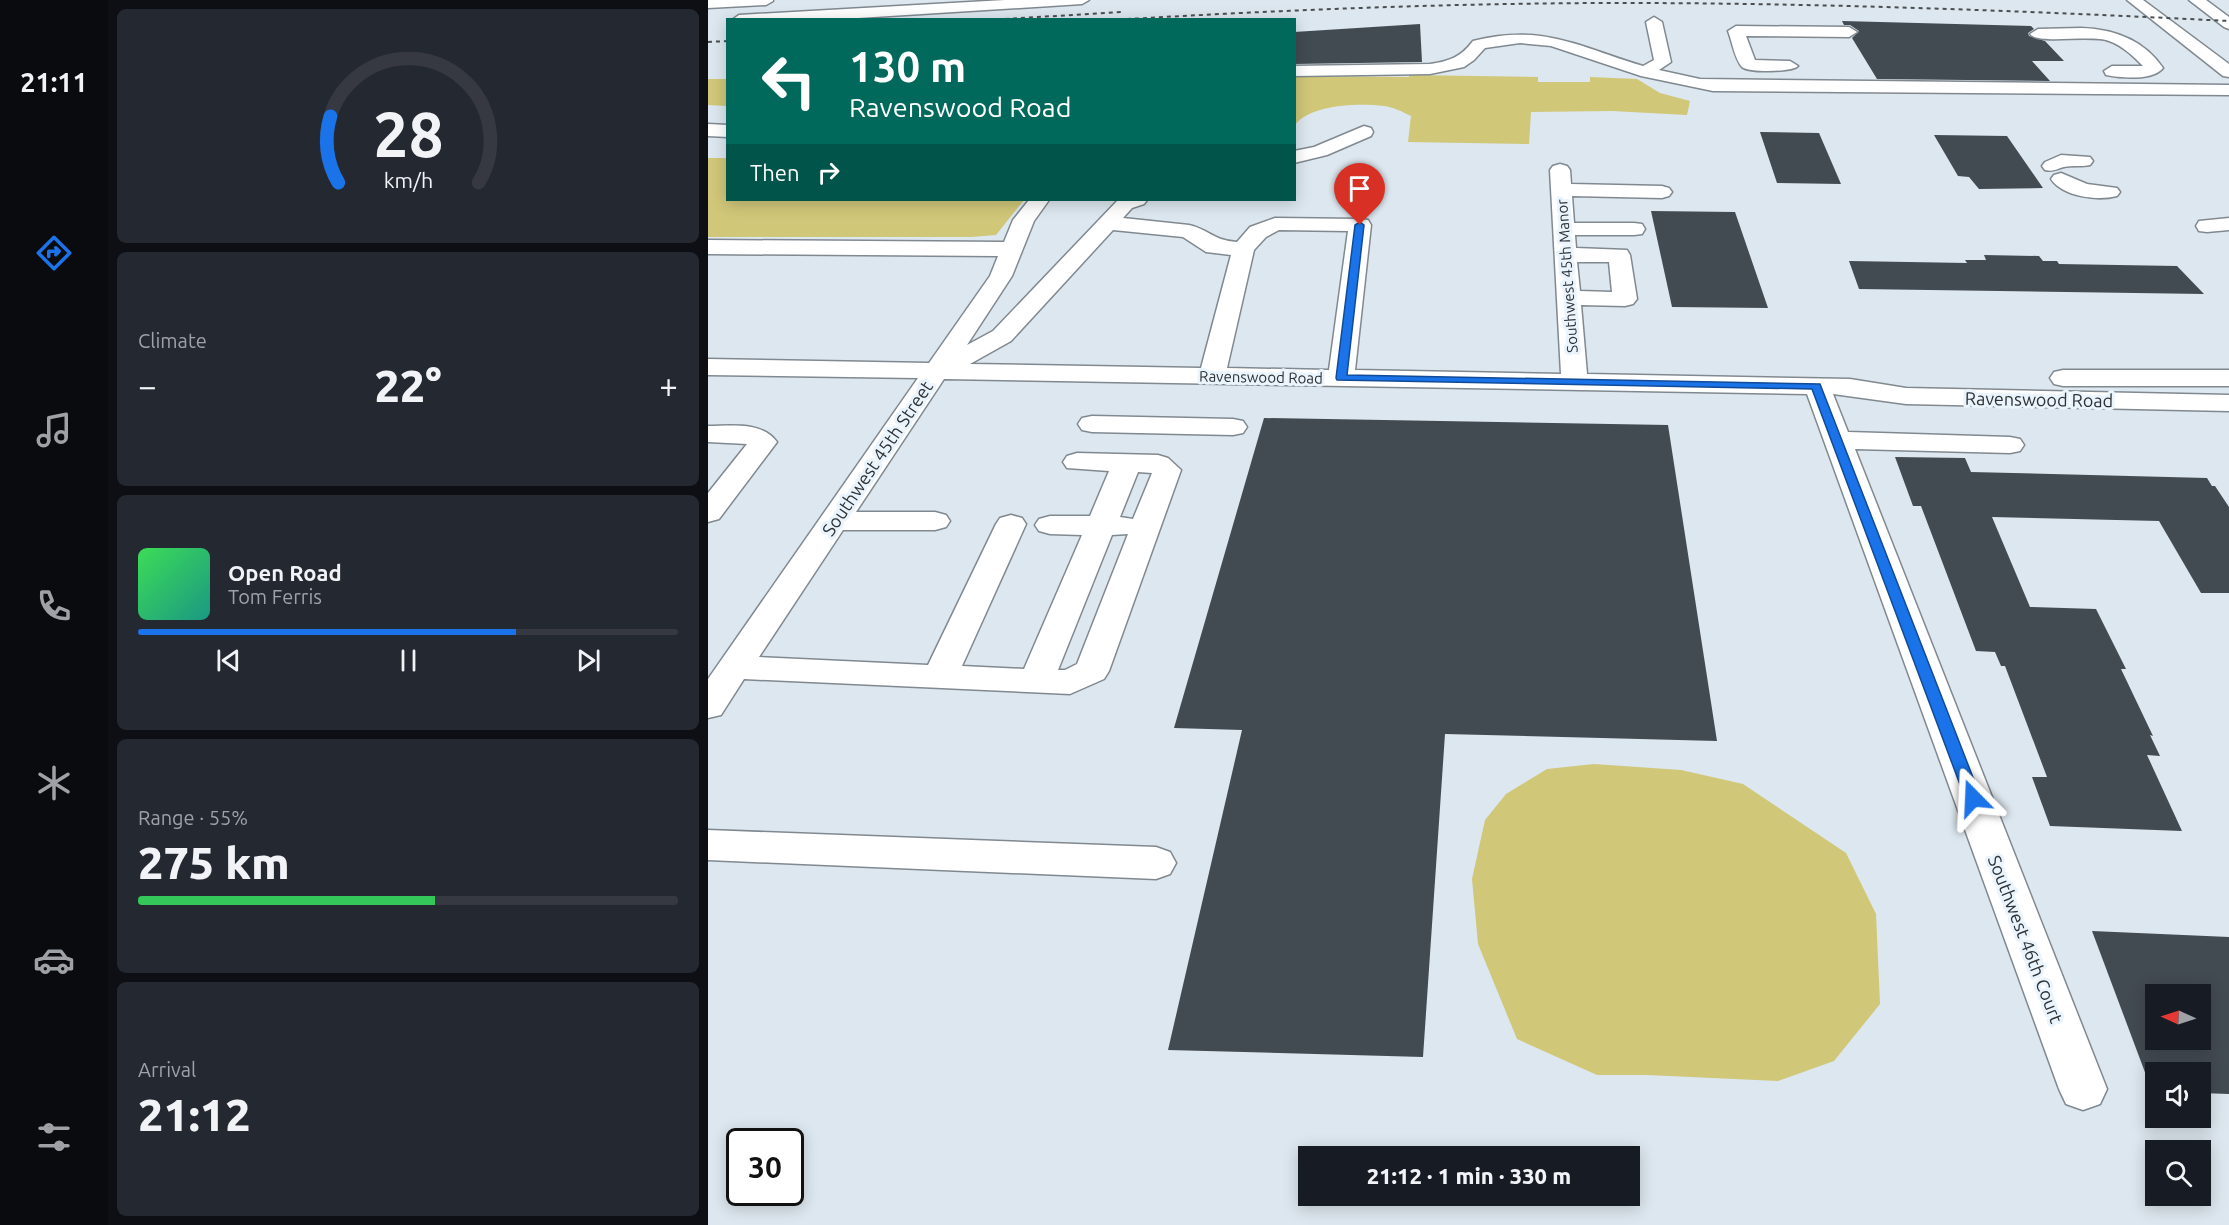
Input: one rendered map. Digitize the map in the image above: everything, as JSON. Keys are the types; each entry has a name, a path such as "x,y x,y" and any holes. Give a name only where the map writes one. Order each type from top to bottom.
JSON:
{"main road":[{"path":"709,1 783,0"},
{"path":"773,18 1082,0"},
{"path":"2134,0 2229,72"},
{"path":"2196,0 2229,24"},
{"path":"1645,71 1663,62 1654,22"},
{"path":"1749,65 1736,31 1849,32"},
{"path":"1797,32 1804,49"},
{"path":"2038,34 2098,34 2114,37 2124,41 2155,68 2146,71 2098,70"},
{"path":"1296,71 1430,69 1452,66 1468,59 1479,44 1494,40 1535,40 1562,43 1608,61 1687,83 1752,86 2229,90"},
{"path":"2187,40 2215,49 2229,59"},
{"path":"1752,86 1745,67 1749,65 1811,66"},
{"path":"2074,70 2095,90"},
{"path":"708,130 726,131"},
{"path":"1296,157 1320,151 1364,132"},
{"path":"2083,161 2061,161 2057,172 2071,186 2086,191 2110,192"},
{"name":"Southwest 45th Manor","path":"1574,381 1561,180 1662,192"},
{"path":"937,371 1001,276 1024,220 1038,201"},
{"name":"Southwest 45th Street","path":"708,706 937,371 1002,336 1125,204 1134,201"},
{"path":"1107,223 1189,231 1214,247 1243,249"},
{"path":"1212,376 1243,249 1258,232 1275,224 1360,225 1341,378"},
{"path":"2207,226 2229,224"},
{"path":"1564,229 1634,229"},
{"path":"708,247 1012,249"},
{"path":"1566,255 1618,255 1625,299 1569,298"},
{"name":"Ravenswood Road","path":"708,367 1817,386 1850,387 1906,396 2229,403"},
{"name":"Ravenswood Road","path":"1850,387 1897,378 2229,378"},
{"name":"Southwest 46th Court","path":"1817,386 2083,1089"},
{"path":"1092,424 1233,427"},
{"path":"708,434 752,435 763,442 708,513"},
{"path":"1837,440 2010,445"},
{"path":"734,667 940,678 1071,682 1092,671 1167,470 1158,464 1077,462"},
{"path":"1036,681 1127,463"},
{"path":"834,521 935,521"},
{"path":"940,678 1011,524"},
{"path":"1050,525 1146,526"},
{"path":"708,845 1156,863"}],"shaded area":[{"path":"1409,75 1538,77 1538,82 1590,82 1590,77 1637,79 1660,93 1690,101 1687,115 1612,111 1531,112 1529,144 1408,142 1411,116 1391,107 1374,105 1336,106 1312,113 1296,124 1296,76 1409,77"},
{"path":"708,79 726,79 726,106 708,105"},
{"path":"708,158 726,158 726,201 1023,201 996,235 971,237 708,237"},
{"path":"1594,764 1681,770 1743,784 1846,853 1876,914 1880,1004 1834,1061 1778,1081 1597,1075 1517,1039 1478,944 1472,879 1485,820 1506,794 1547,769"}],"building":[{"path":"1842,21 2031,26 2034,29 2028,33 2029,36 2045,41 2064,61 2032,61 2050,81 1877,79 1852,38 1859,31 1850,25 1844,25"},
{"path":"1420,24 1422,62 1296,64 1296,32"},
{"path":"1760,132 1819,133 1841,184 1777,183"},
{"path":"1934,135 2007,136 2043,188 1979,189 1969,177 1958,176"},
{"path":"1651,211 1735,212 1768,308 1672,307"},
{"path":"1984,255 2039,256 2043,261 2057,261 2059,264 2177,266 2204,294 1859,289 1849,261 1967,263 1965,260 1986,260"},
{"path":"1264,418 1668,425 1717,741 1445,734 1423,1057 1168,1050 1242,730 1174,728"},
{"path":"1895,457 1965,458 1971,472 2207,478 2212,486 2215,486 2229,507 2229,593 2201,593 2159,521 1992,517 2030,607 2096,609 2126,669 2121,669 2153,736 2150,735 2160,756 2147,755 2182,831 2050,826 2032,777 2047,777 2005,666 2001,666 1995,652 1976,651 1921,506 1913,506"},
{"path":"2092,931 2229,937 2229,1094 2211,1093 2211,1062 2145,1062 2145,1072"}],"railway":[{"path":"1148,18 1367,8 1622,3 1926,8 2229,21"},
{"path":"1022,18 1121,12"},
{"path":"708,42 726,41"}],"route":[{"path":"1360,225 1341,378 1817,386 1973,798"}]}
